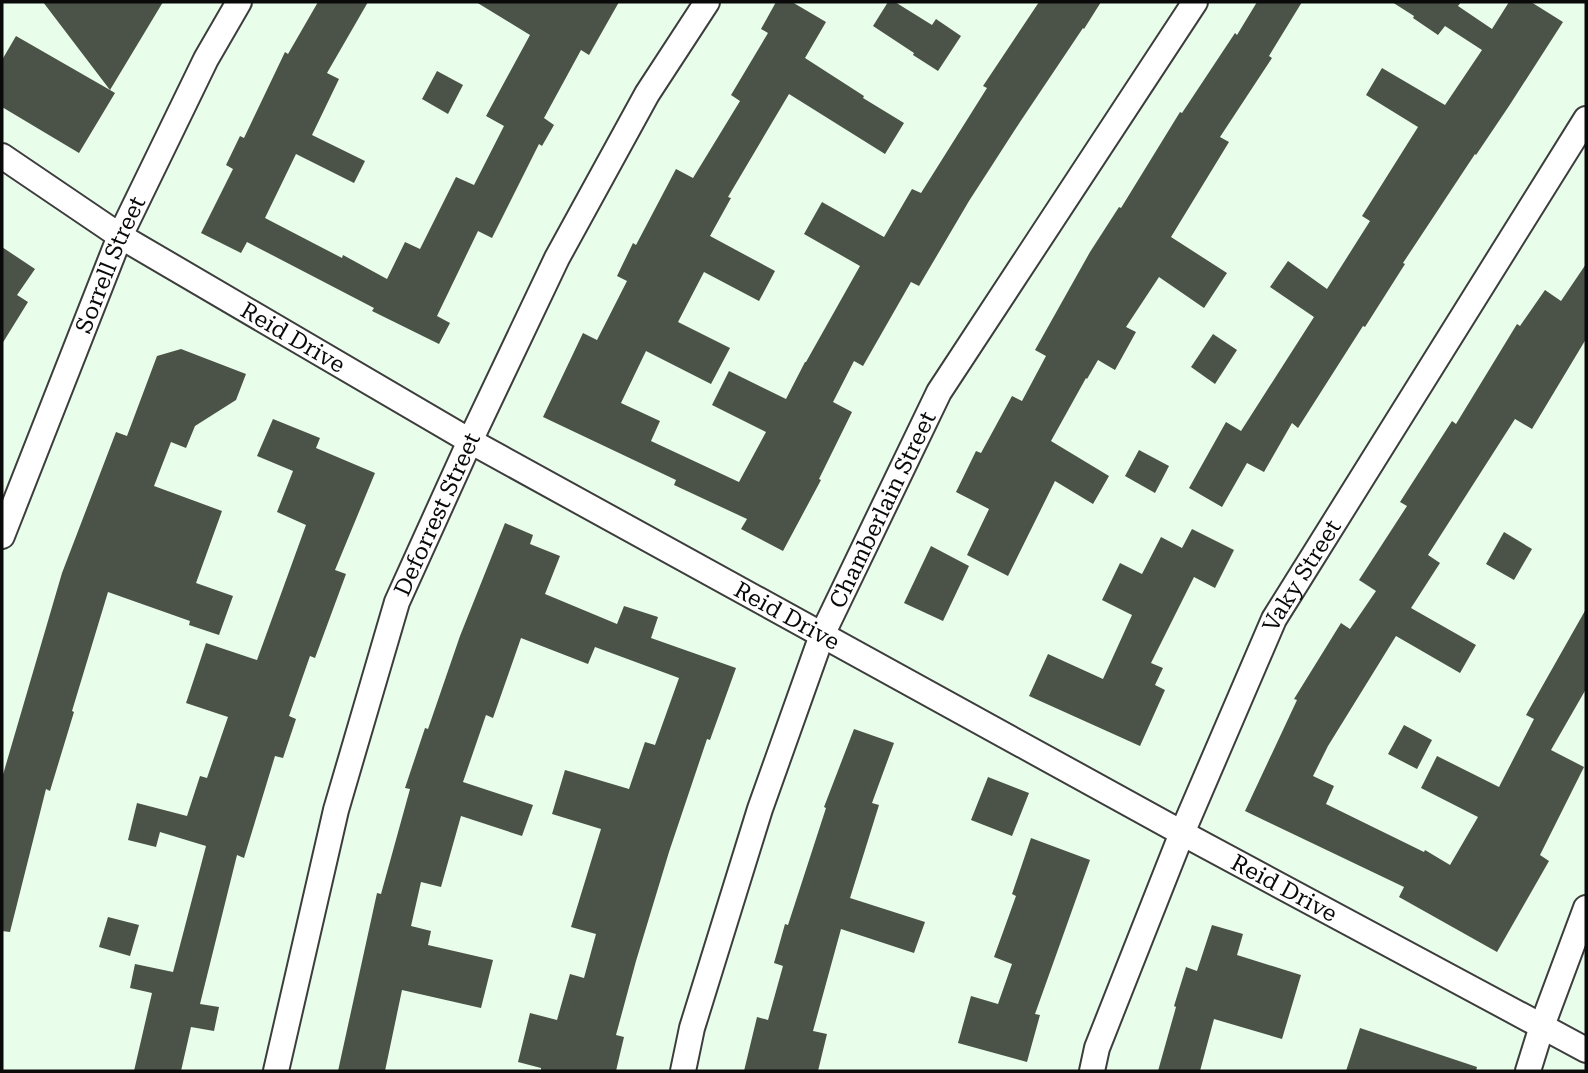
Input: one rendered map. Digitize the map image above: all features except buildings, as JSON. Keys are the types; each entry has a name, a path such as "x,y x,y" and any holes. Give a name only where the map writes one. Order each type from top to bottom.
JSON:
{"street":[{"name":"Sorrell Street","path":"2,536 120,236 206,59 239,2"},
{"name":"Deforrest Street","path":"276,1071 336,810 397,602 557,258 647,94 707,2"},
{"name":"Chamberlain Street","path":"683,1071 692,1028 760,809 822,635 939,391 1195,2"},
{"name":"Vaky Street","path":"1092,1071 1097,1048 1182,833 1274,619 1586,119"},
{"name":"Reid Drive","path":"2,156 120,236 470,441 1182,833 1586,1050"},
{"path":"1528,1071 1586,908"}]}
